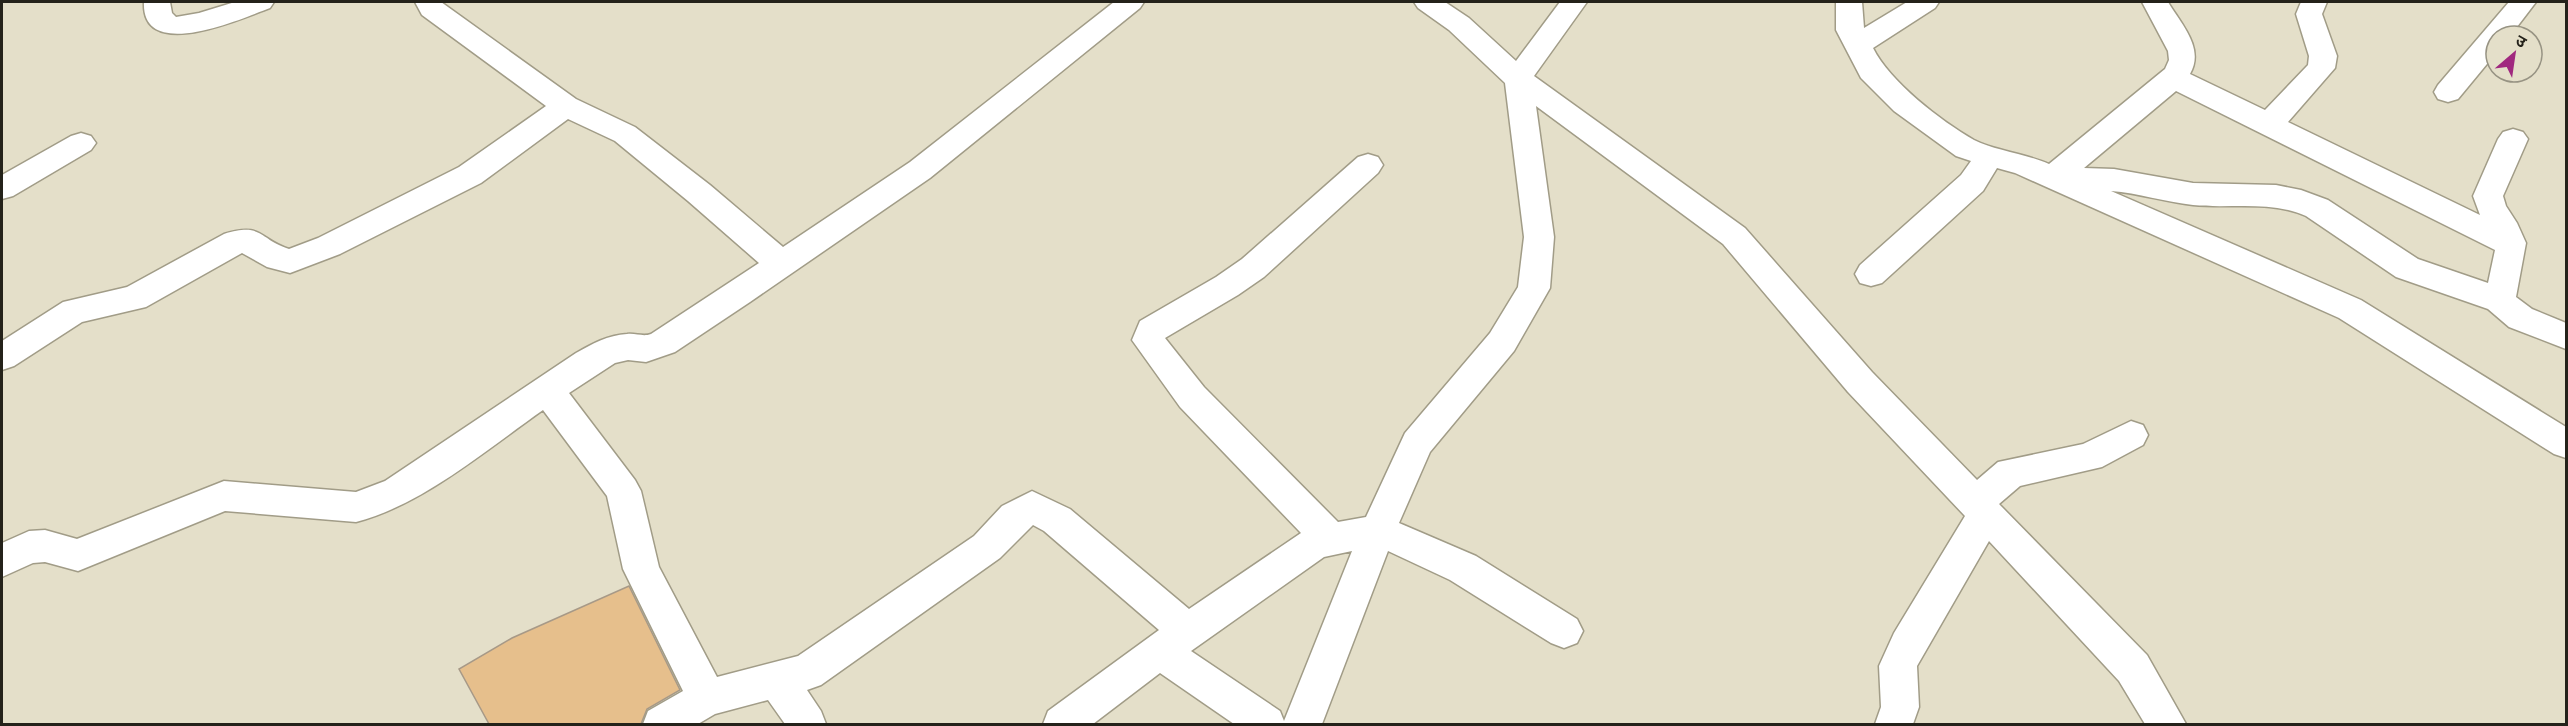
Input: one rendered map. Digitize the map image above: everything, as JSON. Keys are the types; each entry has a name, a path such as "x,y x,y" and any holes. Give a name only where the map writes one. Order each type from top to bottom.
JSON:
{"street":[{"path":"157,2 158,13 164,21 173,26 191,23 261,2"},
{"path":"428,2 432,9 566,106 625,134 699,193 781,264"},
{"path":"2,561 29,547 45,546 78,555 224,496 356,507 375,502 397,492 608,351 628,347 646,349 663,343 920,170 1131,2"},
{"path":"1427,2 1459,24 1518,78 1734,236 1860,382 2133,668 2166,724"},
{"path":"1304,724 1378,530 1417,443 1503,342 1534,288 1539,237 1518,78 1574,2"},
{"path":"1849,2 1850,30 1871,71 1904,104 1966,149 2024,165 2350,309 2566,444"},
{"path":"1857,45 1926,2"},
{"path":"2052,178 2174,78 2180,69 2183,57 2179,44 2155,2"},
{"path":"2268,124 2321,68 2323,56 2309,14 2314,2"},
{"path":"2448,92 2523,2"},
{"path":"2174,78 2511,244"},
{"path":"2,357 74,310 135,298 235,242 249,240 278,260 290,261 329,246 470,175 566,106"},
{"path":"2499,300 2511,244 2488,205 2488,196 2513,139"},
{"path":"2,188 81,143"},
{"path":"1871,274 1972,183 1980,173 1988,155"},
{"path":"1331,540 1192,397 1148,340 1151,330 1227,286 1253,268 1368,165"},
{"path":"2052,178 2097,178 2193,194 2276,196 2301,201 2317,208 2407,268 2499,300 2504,307 2517,316 2566,336"},
{"path":"547,390 623,491 641,569 707,698"},
{"path":"1894,724 1900,707 1898,666 1980,508 2010,473 2090,457 2131,435"},
{"path":"662,724 707,698 807,672 987,547 1015,517 1032,506 1057,520 1173,641 1266,724"},
{"path":"1062,724 1173,641 1315,543 1378,530 1463,568 1564,631"},
{"path":"777,680 807,724"}],"building":[{"path":"629,586 680,690 647,709 641,724 489,724 459,669 512,638"}]}
